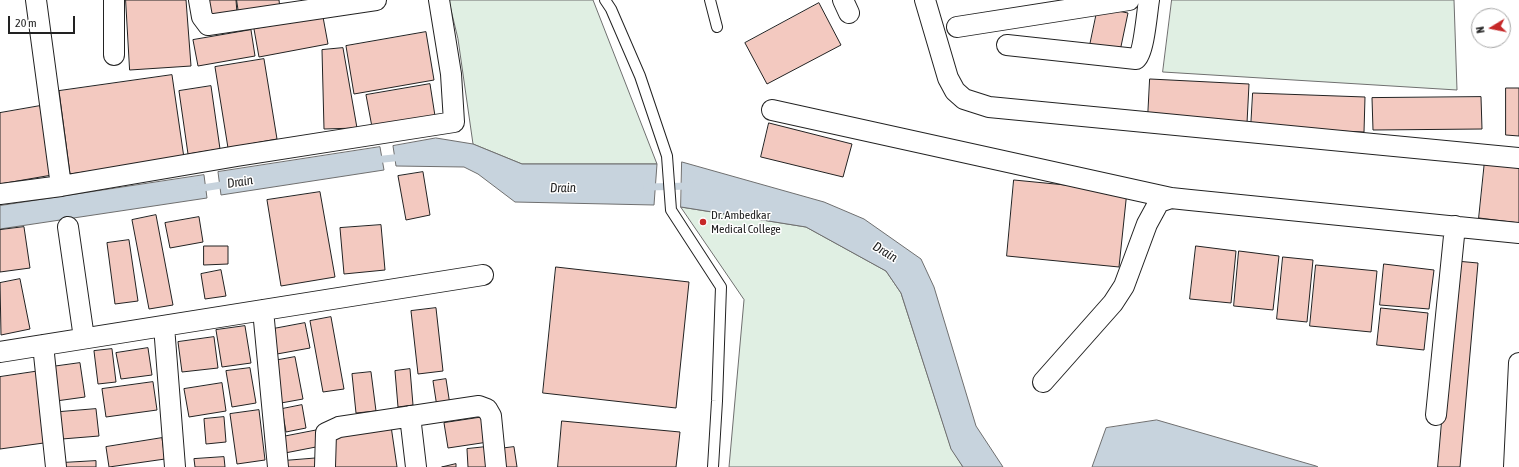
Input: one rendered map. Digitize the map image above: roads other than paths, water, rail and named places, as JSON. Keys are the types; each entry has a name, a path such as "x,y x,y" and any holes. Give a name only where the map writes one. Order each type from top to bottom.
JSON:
{"street":[{"path":"36,0 61,186"},
{"path":"114,0 114,55"},
{"path":"199,0 202,17 208,25 376,0"},
{"path":"0,194 61,186 454,122 451,74 439,0"},
{"path":"926,0 948,78 955,91 964,99 988,107 1519,158"},
{"path":"957,27 1128,0"},
{"path":"1007,45 1132,60 1136,59 1138,58 1141,50 1148,0"},
{"path":"772,110 1171,198 1519,233"},
{"path":"1043,382 1113,303 1124,286 1147,224 1159,202 1171,198"},
{"path":"1436,415 1455,226"},
{"path":"68,227 84,338"},
{"path":"0,352 483,275"},
{"path":"263,310 278,467"},
{"path":"164,326 175,467"},
{"path":"43,345 56,467"},
{"path":"1514,467 1519,363"},
{"path":"325,467 326,433 339,427 480,406 487,409 491,416 496,467"},
{"path":"410,416 416,467"}],"lane":[{"path":"605,0 611,9 640,76 667,156 671,210 720,287 717,401 713,467"},
{"path":"710,0 716,27"}],"water":[{"path":"436,138 473,144 522,164 657,164 654,205 515,202 478,174 464,167 396,166 393,146"},
{"path":"380,147 384,170 221,195 218,172"},
{"path":"682,162 824,202 864,219 921,259 934,287 976,426 1003,467 963,467 951,449 901,293 886,271 806,227 681,207"},
{"path":"204,175 207,198 0,229 0,206"},
{"path":"1157,420 1318,467 1092,467 1106,428"}],"waterway":[{"name":"Drain","path":"374,160 403,157"},
{"name":"Drain","path":"196,189 228,184"},
{"name":"Drain","path":"647,187 691,186"}],"place":[{"name":"Dr. Ambedkar Medical College","path":"703,222"}]}
